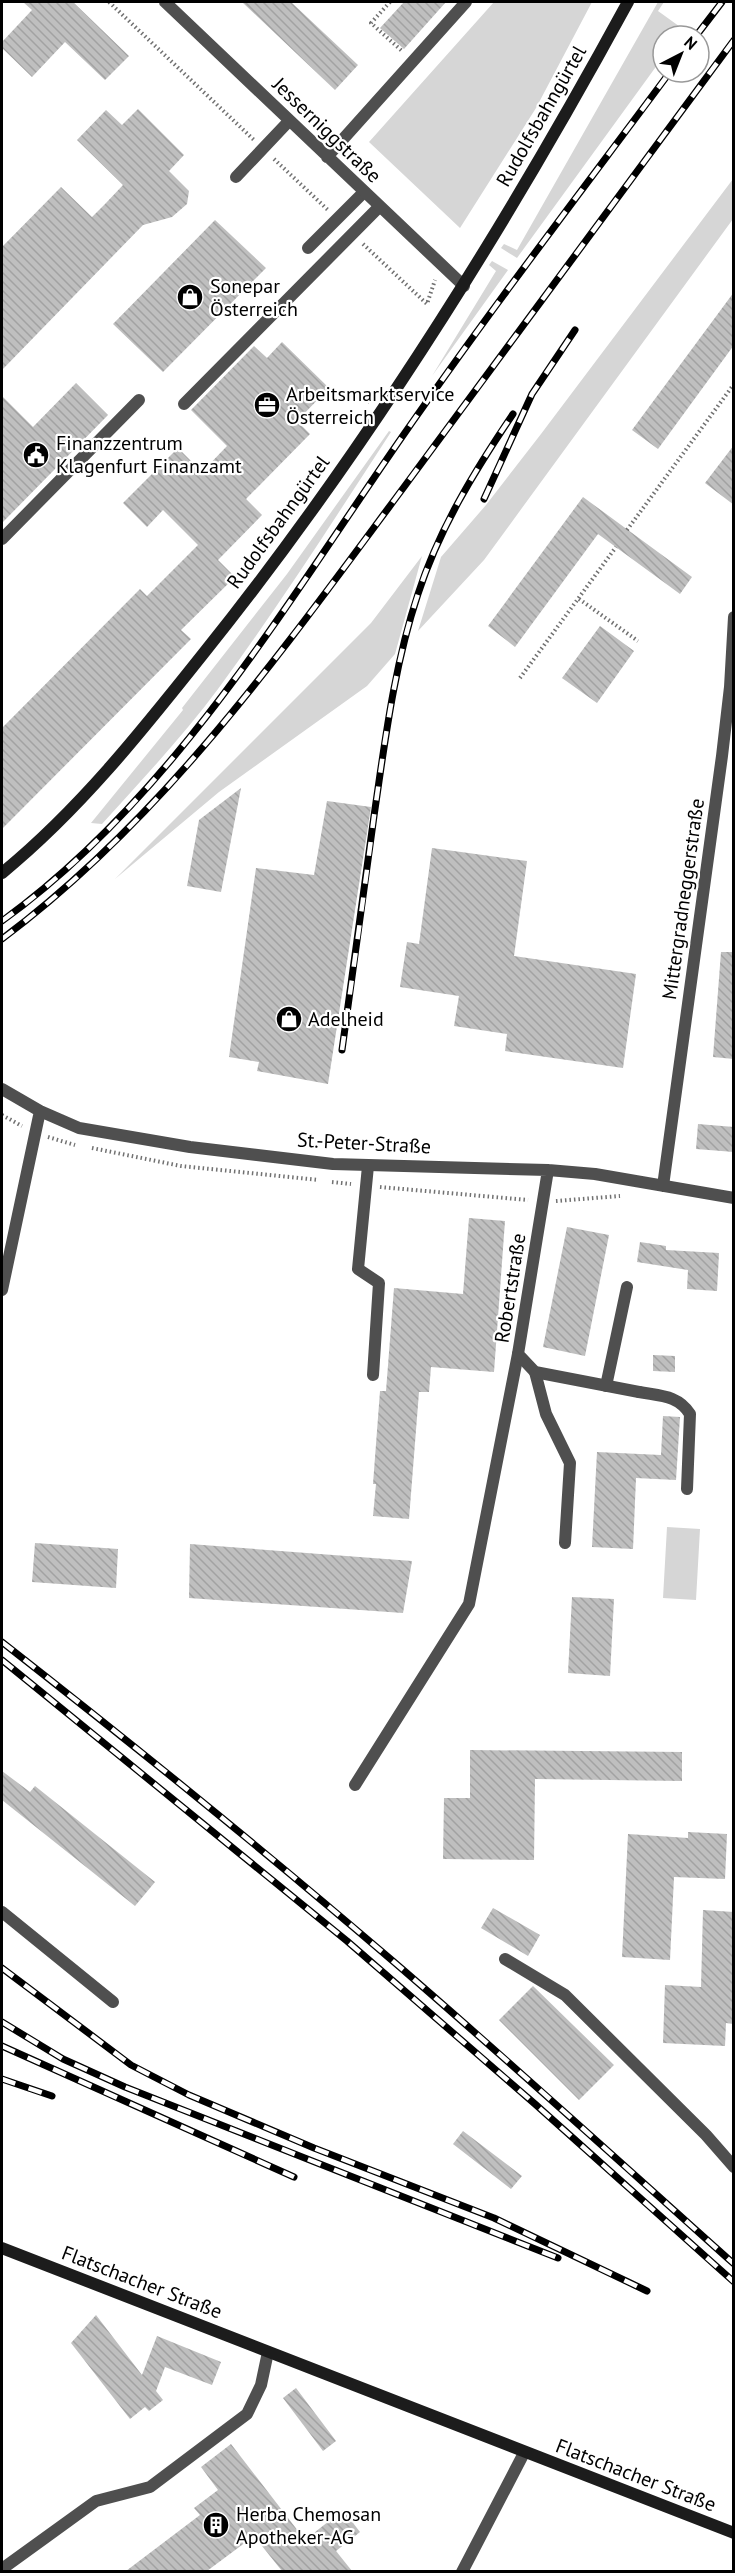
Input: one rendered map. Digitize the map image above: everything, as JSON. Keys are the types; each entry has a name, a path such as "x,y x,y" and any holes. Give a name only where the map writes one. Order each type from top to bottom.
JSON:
{"street":[{"name":"Jesserniggstraße","path":"166,2 464,286"},
{"path":"327,157 466,2"},
{"name":"Rudolfsbahngürtel","path":"2,873 49,832 90,790 244,603 382,409 464,286 543,155 628,2"},
{"path":"236,177 290,121"},
{"path":"308,248 364,192"},
{"path":"184,404 379,207"},
{"path":"2,539 139,400"},
{"name":"Mittergradneggerstraße","path":"663,1186 722,756 730,687 734,617"},
{"name":"St.-Peter-Straße","path":"2,1089 40,1111 79,1128 168,1144 333,1164 548,1170 595,1174 734,1198"},
{"path":"2,1290 11,1237 40,1111"},
{"path":"368,1166 358,1269 380,1283 373,1375"},
{"name":"Robertstraße","path":"535,1372 518,1354 548,1170"},
{"path":"606,1386 627,1287"},
{"path":"355,1785 469,1604 518,1354"},
{"path":"565,1543 570,1462 546,1414 535,1372 675,1398 684,1404 690,1414 687,1489"},
{"path":"2,1912 113,2002"},
{"path":"505,1959 566,1995 706,2135 734,2167"},
{"name":"Flatschacher Straße","path":"2,2248 734,2533"},
{"path":"2,2569 96,2501 150,2487 247,2414 261,2385 268,2352"},
{"name":"Flatschacher Straße","path":"462,2571 524,2453"}],"path":[{"path":"390,2 371,23 413,61"},
{"path":"427,304 440,265"},
{"path":"627,530 734,384"},
{"path":"361,396 372,403"},
{"path":"520,678 616,547"},
{"path":"579,599 638,641"}],"shaded area":[{"path":"494,2 592,2 536,108 460,228 369,142"},
{"path":"658,2 664,2 658,11 676,24 651,24 651,74 517,258 501,248 504,244 517,250"},
{"path":"733,179 733,219 484,560 418,631 441,557 486,505 541,434"},
{"path":"492,261 508,270 432,376 496,271 489,265"},
{"path":"389,431 391,432 306,562 218,689 176,741 102,824 91,823 183,710 182,708 287,574"},
{"path":"422,556 395,654 367,686 219,792 115,879 371,623"},
{"path":"667,1527 700,1529 696,1600 663,1598"}],"building":[{"path":"23,2 73,2 129,56 105,80 65,42 32,77 2,48 2,42 32,10"},
{"path":"242,2 291,2 358,65 335,90"},
{"path":"404,2 446,2 404,49 380,28"},
{"path":"138,109 184,155 169,171 189,191 187,204 172,217 143,225 2,370 2,247 61,187 92,217 106,203 123,185 77,140 106,110 122,125"},
{"path":"215,220 266,268 163,372 113,324"},
{"path":"734,292 734,345 658,449 632,430"},
{"path":"282,342 329,388 297,421 310,434 246,499 262,515 218,560 235,577 181,630 191,639 2,829 2,728 140,589 147,596 198,545 163,510 147,527 123,503 178,448 202,472 227,446 191,410 254,346 267,358"},
{"name":"Finanzzentrum Klagenfurt Finanzamt","path":"76,383 108,415 2,523 2,396 33,427"},
{"path":"734,445 734,505 705,483"},
{"path":"583,497 692,577 680,594 598,534 515,647 488,626"},
{"path":"600,626 634,651 597,703 562,678"},
{"path":"241,788 221,892 187,886 199,820"},
{"path":"327,801 371,807 328,1084 257,1071 259,1062 229,1057 256,868 314,875"},
{"path":"432,848 527,861 514,956 636,974 623,1068 505,1051 507,1034 454,1026 459,996 400,987 407,942 419,944"},
{"path":"721,952 734,952 734,1059 713,1057"},
{"path":"698,1124 734,1127 734,1152 696,1149"},
{"path":"469,1218 505,1221 494,1372 431,1367 429,1392 419,1392 409,1519 373,1516 380,1391 386,1391 394,1288 463,1294"},
{"path":"567,1227 609,1235 585,1356 543,1347"},
{"path":"640,1242 666,1246 666,1250 719,1253 717,1291 687,1289 688,1270 637,1262"},
{"path":"653,1355 675,1356 675,1372 653,1371"},
{"path":"663,1416 680,1417 676,1480 636,1478 633,1549 592,1547 597,1452 661,1455"},
{"path":"35,1543 118,1549 116,1588 32,1582"},
{"path":"190,1544 412,1561 403,1613 189,1598"},
{"path":"572,1597 614,1599 610,1676 568,1673"},
{"path":"470,1750 682,1752 682,1781 535,1779 534,1860 443,1859 444,1798 470,1798"},
{"path":"2,1771 30,1792 35,1786 155,1882 135,1906 2,1800"},
{"path":"688,1832 727,1834 725,1879 674,1877 670,1960 622,1957 628,1834 688,1838"},
{"path":"493,1908 540,1935 528,1956 481,1928"},
{"path":"703,1910 734,1912 733,2024 726,2023 725,2046 663,2043 665,1985 701,1987"},
{"path":"533,1986 614,2065 579,2100 499,2020"},
{"path":"463,2131 522,2176 511,2189 453,2144"},
{"path":"96,2315 142,2375 157,2336 221,2362 212,2385 165,2367 156,2391 163,2400 149,2411 145,2407 130,2419 71,2343"},
{"path":"296,2388 336,2441 323,2451 283,2398"},
{"path":"231,2444 305,2540 343,2510 360,2532 336,2551 352,2571 282,2571 254,2536 207,2571 126,2571 200,2515 194,2508 218,2490 201,2467"}],"railway":[{"path":"705,24 722,2"},
{"path":"2,939 62,891 117,839 170,785 219,728 313,609 734,40"},
{"path":"2,921 63,872 120,817 173,758 222,696 269,632 402,437 534,253 661,84"},
{"path":"484,499 532,394 575,330"},
{"path":"342,1050 386,732 396,676 410,621 436,546 447,523 472,478 513,414"},
{"path":"2,1642 200,1800 346,1921 480,2037 734,2264"},
{"path":"2,1660 347,1941 535,2104 734,2282"},
{"path":"2,1968 131,2065 189,2095 314,2148 494,2218 647,2291"},
{"path":"2,2022 63,2059 125,2087 558,2258"},
{"path":"2,2046 294,2177"},
{"path":"2,2079 52,2096"}],"place":[{"name":"Sonepar Österreich","path":"190,297"},
{"name":"Arbeitsmarktservice Österreich","path":"267,405"},
{"name":"Finanzzentrum Klagenfurt Finanzamt","path":"36,455"},
{"name":"Adelheid","path":"289,1019"},
{"name":"Herba Chemosan Apotheker-AG","path":"216,2525"}]}
